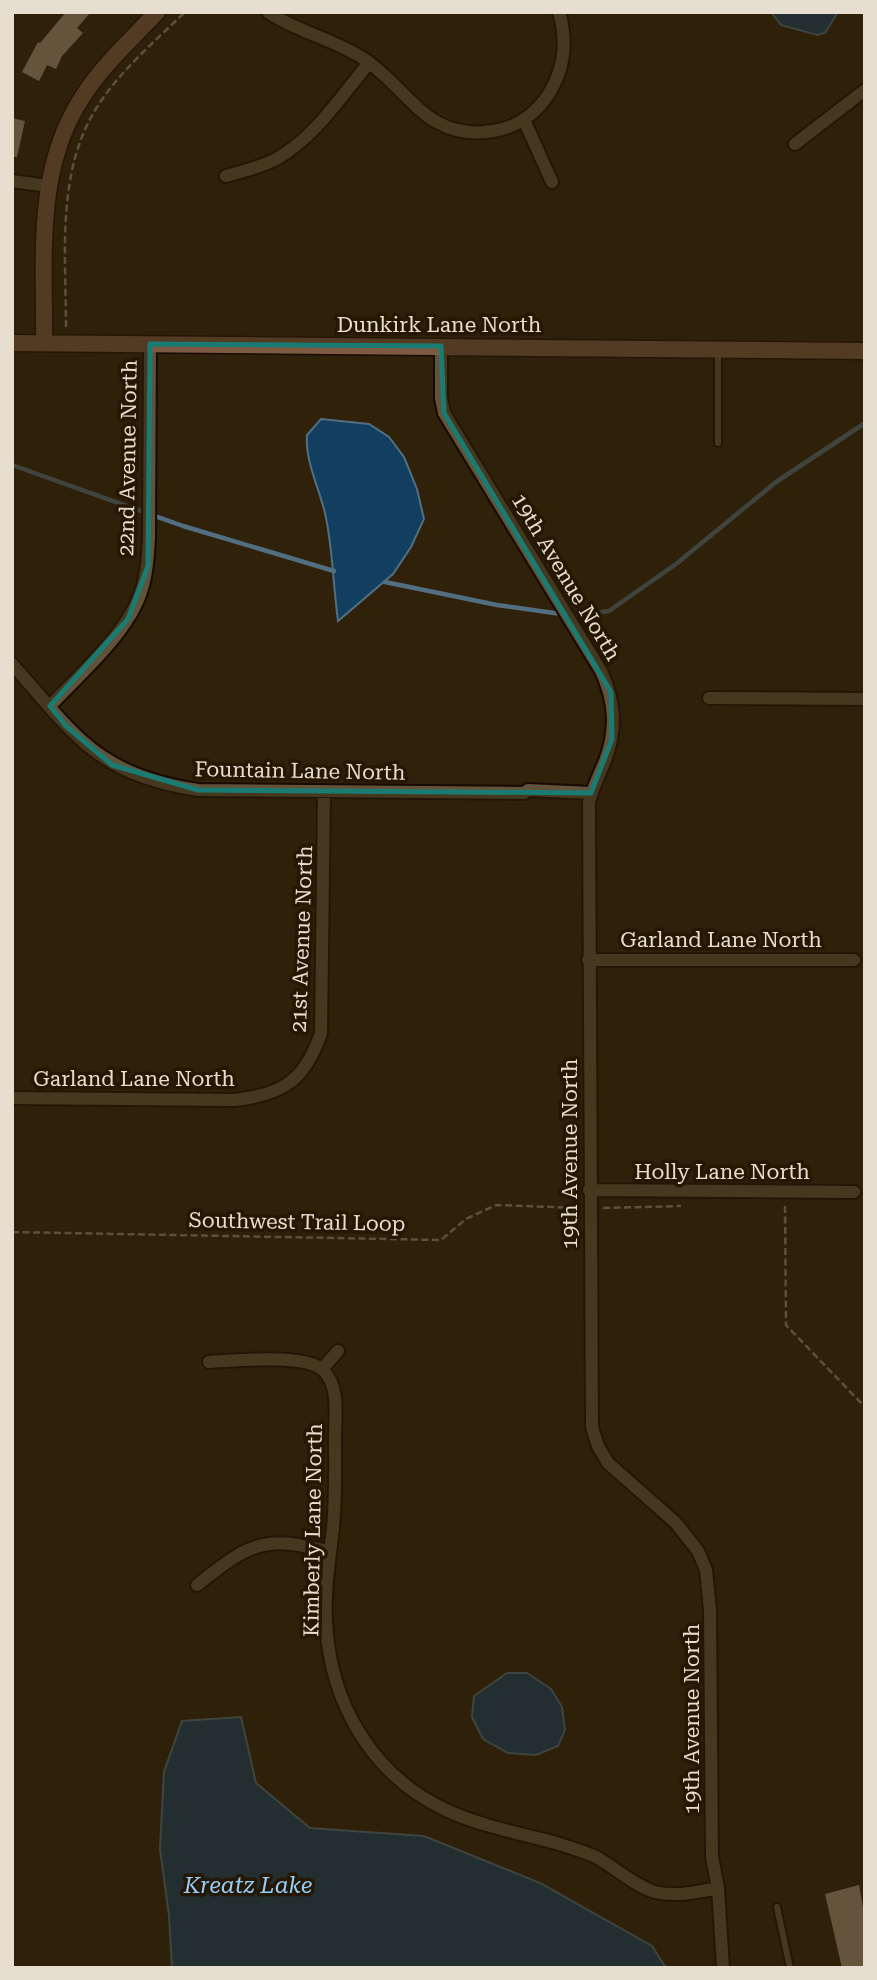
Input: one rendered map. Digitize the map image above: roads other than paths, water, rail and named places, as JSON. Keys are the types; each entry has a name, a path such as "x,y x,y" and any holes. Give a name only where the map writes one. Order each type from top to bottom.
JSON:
{"street":[{"path":"44,343 48,186 60,141 76,107 97,76 157,12"},
{"path":"268,12 342,47 369,63 421,113 440,125 460,131 482,133 504,129 523,120 541,105 555,85 563,62 564,38 559,12"},
{"path":"226,176 257,167 294,147 311,132 369,63"},
{"path":"795,144 865,90"},
{"path":"523,120 552,182"},
{"path":"12,181 48,186"},
{"name":"Dunkirk Lane North","path":"12,343 865,351"},
{"name":"22nd Avenue North","path":"50,706 111,641 128,619 141,594 148,566 150,344"},
{"name":"19th Avenue North","path":"441,346 441,398 444,413 601,671 611,692 614,716 612,738 589,802 592,1427 598,1446 608,1463 686,1534 698,1551 706,1570 710,1610 712,1857 718,1888 723,1968"},
{"name":"Fountain Lane North","path":"12,664 87,747 112,765 139,777 168,785 198,790 524,793 527,790 591,793"},
{"path":"709,698 865,699"},
{"name":"21st Avenue North","path":"294,1080 306,1067 321,1033 324,791"},
{"name":"Garland Lane North","path":"588,960 854,960"},
{"name":"Garland Lane North","path":"12,1098 234,1100 275,1092 294,1080"},
{"name":"Holly Lane North","path":"589,1190 854,1192"},
{"path":"209,1362 298,1361 322,1369 338,1351"},
{"name":"Kimberly Lane North","path":"322,1369 332,1383 334,1397 335,1477 326,1622 331,1662 341,1699 372,1754 393,1776 418,1795 445,1810 569,1847 596,1858 637,1884 656,1892 697,1893 718,1888"},
{"path":"197,1585 236,1556 268,1544 330,1551"}],"lane":[{"path":"718,443 719,348"},
{"path":"778,1907 790,1968"}],"water":[{"path":"771,12 838,12 825,33 817,35 781,25"},
{"path":"321,419 369,424 389,437 404,457 417,489 424,519 411,547 393,574 338,621 328,526 310,465 307,445 307,435"},
{"path":"507,1673 527,1673 551,1689 562,1707 565,1730 558,1746 536,1755 508,1753 483,1739 472,1717 474,1696"},
{"name":"Kreatz Lake","path":"241,1717 256,1783 310,1828 424,1836 540,1883 652,1946 666,1968 172,1968 169,1915 160,1849 164,1772 182,1721"}],"waterway":[{"path":"385,582 497,605 554,613 584,615 609,611 676,564 776,482 865,423"},
{"path":"12,465 183,526 334,571"}]}
